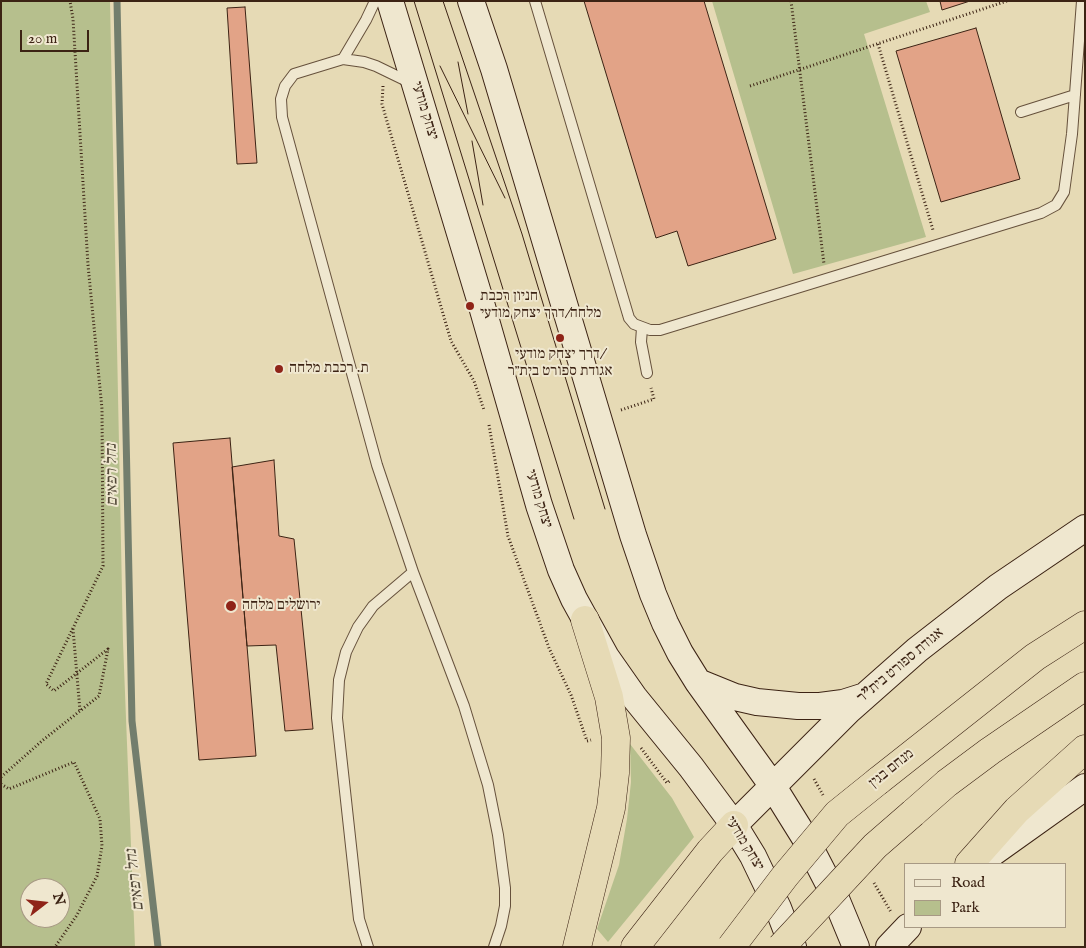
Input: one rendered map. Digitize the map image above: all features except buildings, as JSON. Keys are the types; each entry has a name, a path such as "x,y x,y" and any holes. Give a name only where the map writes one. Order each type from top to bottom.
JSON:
{"highway":[{"path":"577,947 611,808 616,738 609,697 585,620"},
{"name":"מנחם בגין","path":"731,947 785,876 838,814 1035,657 1085,625"},
{"path":"781,947 875,846 913,812 947,783 990,751 1085,686"},
{"path":"970,863 1017,810 1085,749"},
{"path":"635,947 734,824"}],"main road":[{"name":"יצחק מודעי","path":"390,1 417,86 539,505 561,570 585,620 606,657 634,697 734,824 753,856 794,947"},
{"path":"471,1 494,69 643,564 665,623 680,653 698,682 772,785 789,812 820,866 856,947"},
{"name":"אגודת ספורט בית\"ר","path":"734,824 865,696 917,650 998,587 1085,528"},
{"path":"698,682 735,697 757,702 798,706 827,705 865,696"},
{"path":"977,863 1085,787"},
{"path":"889,947 907,928"}],"lane":[{"path":"343,60 375,1"},
{"path":"534,1 629,318 634,324 650,330 660,330 1041,213 1056,205 1064,192 1067,173 1082,1"},
{"path":"417,86 376,66 364,62 343,60 294,74 284,86 281,99 282,117 377,465 413,572 464,706 488,786 498,836 505,888 505,906 494,947"},
{"path":"1021,112 1075,96"},
{"path":"642,328 641,342 647,373"},
{"path":"368,947 359,919 338,727 339,680 346,652 358,627 373,606 413,572"}],"path":[{"path":"1,777 43,740 99,696 108,649 54,691 46,684 103,566 102,409 88,266 73,19 70,1"},
{"path":"792,1 826,278"},
{"path":"750,86 1007,1"},
{"path":"878,44 937,245"},
{"path":"618,411 654,399 647,373"},
{"path":"73,629 80,711"},
{"path":"1,784 9,789 74,762 100,819 102,846 97,876 77,916 54,947"}],"green space":[{"path":"1,1 110,1 123,642 135,947 1,947"},
{"path":"712,1 926,1 930,12 864,34 926,237 793,274"},
{"path":"630,744 672,798 694,837 608,942 597,929 619,865 631,782"}],"waterway":[{"name":"נחל רפאים","path":"117,1 132,721 158,947"}],"tram line":[{"path":"414,1 574,519"},
{"path":"443,1 522,234 605,509"},
{"path":"458,62 468,114"},
{"path":"440,66 505,198"},
{"path":"472,141 483,205"}],"place":[{"name":"חניון רכבת מלחה/דרך יצחק מודעי","path":"470,306"},
{"name":"דרך יצחק מודעי/ אגודת ספורט בית״ר","path":"560,338"},
{"name":"ת. רכבת מלחה","path":"279,369"},
{"name":"ירושלים מלחה","path":"231,606"}]}
